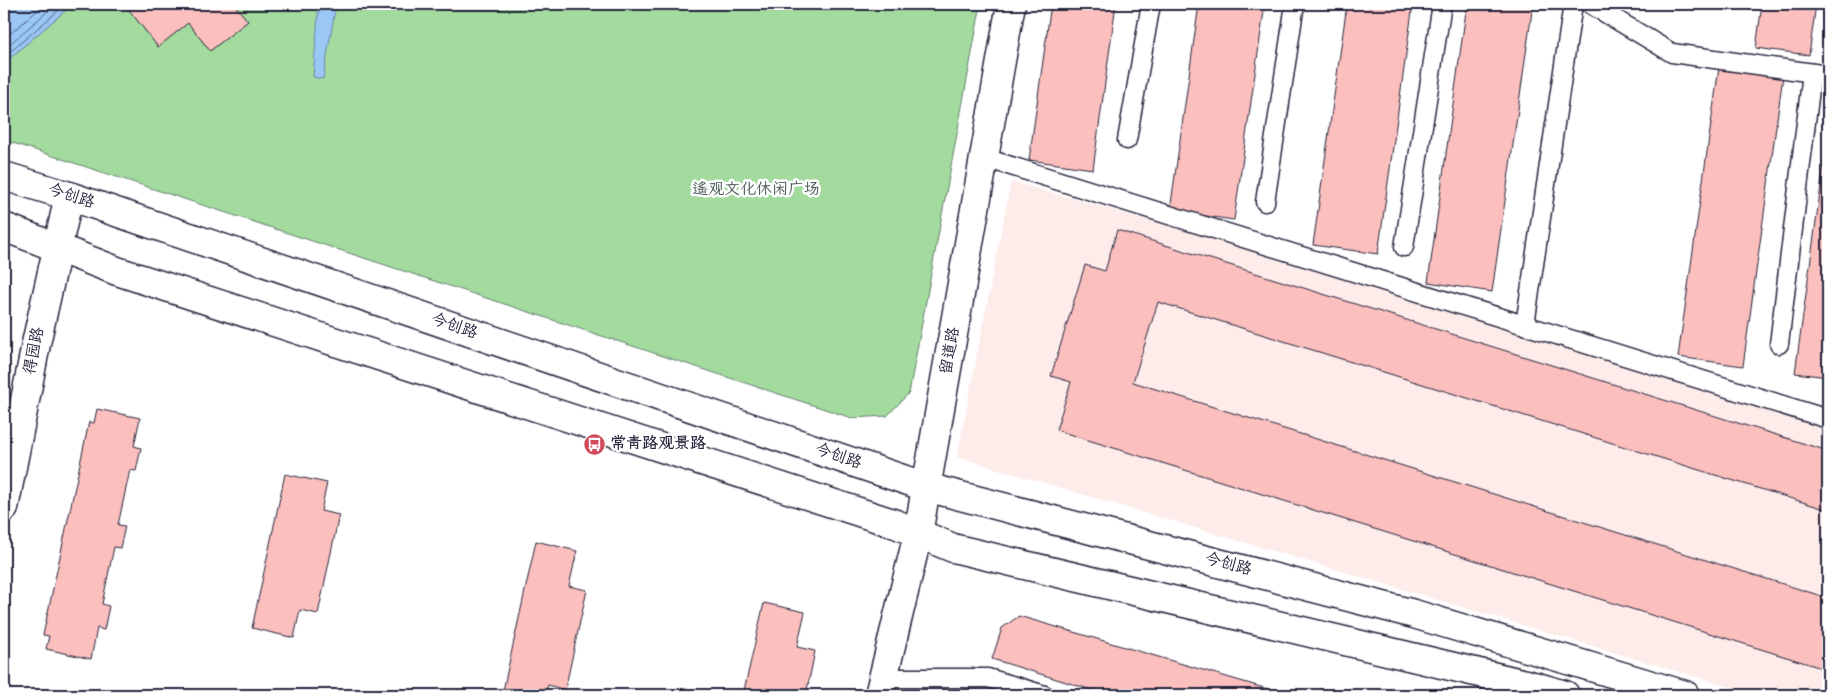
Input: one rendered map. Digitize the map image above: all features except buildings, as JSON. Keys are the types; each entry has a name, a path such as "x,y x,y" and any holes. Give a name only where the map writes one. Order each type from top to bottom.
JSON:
{"main road":[{"name":"留道路","path":"880,687 918,534 1011,4"},
{"name":"今创路","path":"4,176 69,196 926,487 1414,614 1685,695"},
{"name":"得园路","path":"4,508 37,339 69,196"},
{"path":"4,227 117,271 877,518 953,548 1534,686 1565,695"}],"lane":[{"path":"1127,140 1151,4"},
{"path":"1265,202 1295,4"},
{"path":"1404,247 1442,4"},
{"path":"1525,325 1573,4"},
{"path":"1590,4 1672,53 1820,74 1778,344"},
{"path":"985,158 1828,419"},
{"path":"988,678 994,695"},
{"path":"880,687 988,678 1045,695"}],"shaded area":[{"path":"1011,181 1507,322 1828,430 1828,695 1757,695 957,457"}],"green space":[{"name":"遥观文化休闲广场","path":"73,4 981,4 909,393 887,416 852,418 4,140 4,63"}],"water":[{"path":"4,4 73,4 4,63"},
{"path":"319,4 336,4 323,79 313,77"}],"place":[{"name":"常青路观景路","path":"594,444"}]}
